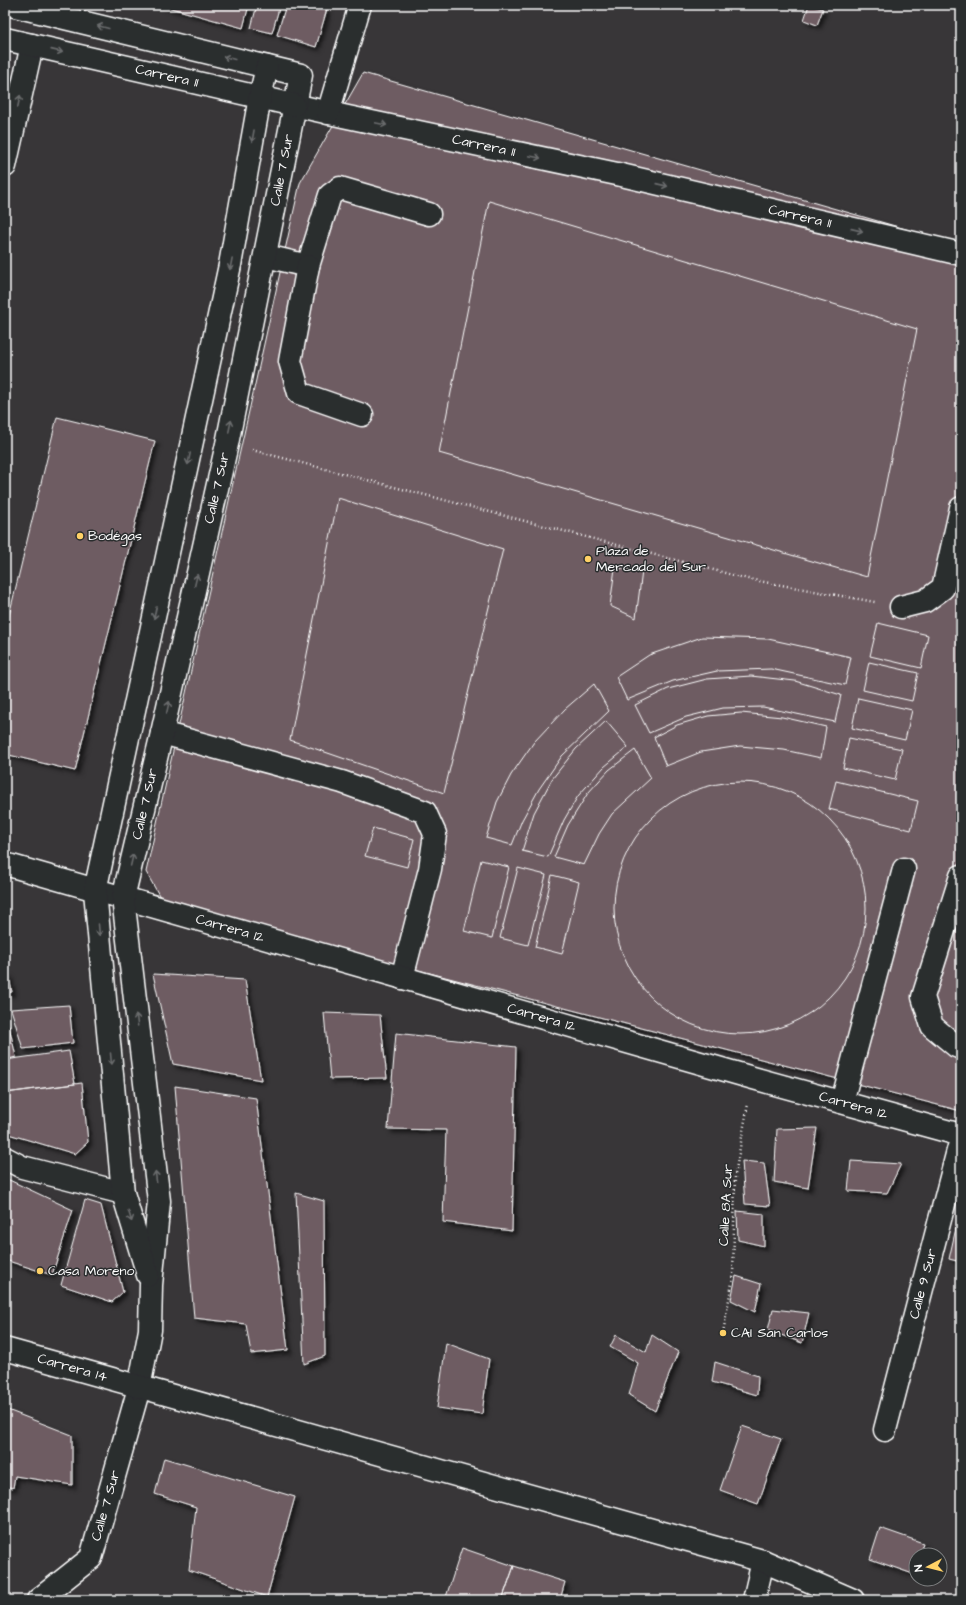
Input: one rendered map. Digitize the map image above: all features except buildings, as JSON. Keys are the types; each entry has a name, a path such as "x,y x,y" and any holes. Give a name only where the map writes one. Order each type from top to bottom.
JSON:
{"main road":[{"path":"11,5 42,9 267,67 260,97 230,265 95,891 123,1193 151,1285"},
{"path":"335,115 360,5"},
{"path":"5,166 32,45 42,9"},
{"name":"Carrera 11","path":"5,39 335,115 617,174 961,254"},
{"name":"Calle 7 Sur","path":"123,898 162,733 226,444 266,256 301,75 267,67"},
{"path":"362,415 299,393 290,361 308,266 330,195 340,188 429,214"},
{"path":"266,256 308,266"},
{"path":"902,607 925,600 943,588 961,508"},
{"path":"162,733 342,782 425,812 435,834 431,862 402,978"},
{"name":"Carrera 12","path":"5,864 95,891 753,1078 961,1135"},
{"path":"842,1102 904,869"},
{"path":"961,876 924,997 932,1026 956,1046 961,1048"},
{"path":"123,898 159,1201 151,1285"},
{"name":"Calle 9 Sur","path":"885,1430 961,1139"},
{"path":"5,1158 22,1167 123,1193"},
{"name":"Calle 7 Sur","path":"38,1600 91,1558 139,1388 150,1330 151,1285"},
{"name":"Carrera 14","path":"5,1349 139,1388 763,1561 853,1600"},
{"path":"754,1600 763,1561"}],"path":[{"path":"226,444 748,579 902,607"},
{"name":"Calle 8A Sur","path":"723,1333 733,1277 735,1175 753,1078"}],"place":[{"name":"Bodégas","path":"80,536"},
{"name":"Plaza de Mercado del Sur","path":"588,559"},
{"name":"Casa Moreno","path":"40,1271"},
{"name":"CAI San Carlos","path":"723,1333"}]}
